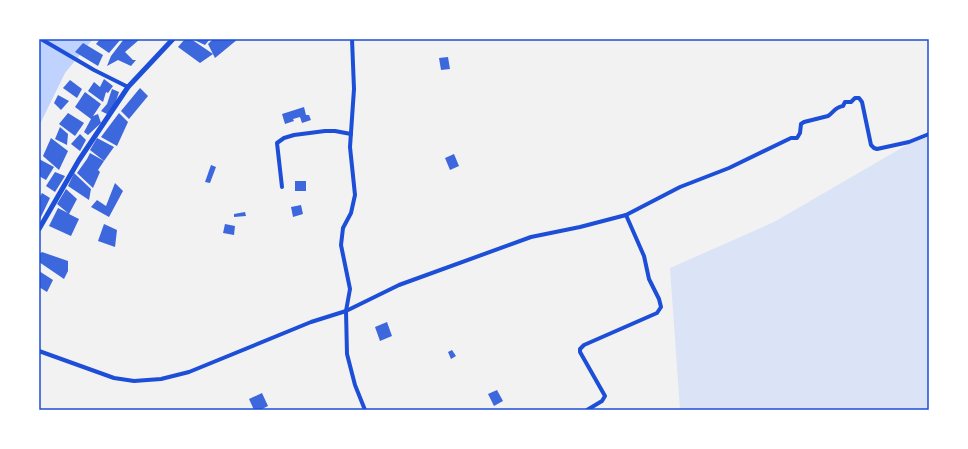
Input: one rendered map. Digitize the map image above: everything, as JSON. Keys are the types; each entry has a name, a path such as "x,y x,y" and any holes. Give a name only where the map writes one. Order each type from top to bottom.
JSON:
{"street":[{"path":"41,39 94,70 128,87"},
{"path":"39,229 79,160 128,87 173,39"},
{"path":"352,39 354,89 350,147 355,195 351,213 343,228 341,245 350,290 346,311 347,354 355,385 365,410"},
{"path":"39,351 114,378 134,382 189,372 311,322 346,311 399,285 531,237 580,227 626,215 680,187 729,168 791,138 797,138 800,133 801,124 828,116 834,109 843,106 845,102 851,102 855,98 859,98 862,102 871,145 874,148 877,149 909,142 929,134"},
{"path":"282,187 277,143 284,138 294,135 325,131 351,134"},
{"path":"587,410 602,401 605,396 580,352 580,348 657,313 661,308 660,299 649,279 644,256 626,215"}],"shaded area":[{"path":"929,132 929,410 680,410 670,268 774,222"}],"water":[{"path":"39,39 93,39 65,73 39,126"}],"building":[{"path":"100,39 121,39 109,53 96,44"},
{"path":"124,39 140,39 125,52 133,60 136,60 131,66 118,60 107,66 111,56"},
{"path":"185,39 191,39 213,54 200,63 178,47"},
{"path":"192,39 210,39 205,45"},
{"path":"213,39 238,39 215,58 208,44"},
{"path":"83,43 103,55 98,66 75,52"},
{"path":"448,57 450,69 441,70 439,58"},
{"path":"104,79 113,86 108,93 106,92 103,102 88,91 94,82 100,87"},
{"path":"70,80 82,89 77,98 63,88"},
{"path":"140,88 148,96 129,119 121,111"},
{"path":"112,89 119,92 116,101 107,114 101,111 107,104"},
{"path":"85,92 101,104 93,116 98,114 101,123 88,135 84,132 91,119 75,107"},
{"path":"58,95 69,101 61,110 54,103"},
{"path":"304,107 306,115 309,115 311,120 302,123 300,117 285,124 282,114"},
{"path":"68,113 84,123 75,136 59,124"},
{"path":"119,113 128,122 117,146 101,137"},
{"path":"60,127 68,134 67,145 55,139"},
{"path":"80,134 86,140 80,151 71,144"},
{"path":"51,138 68,151 59,170 43,156"},
{"path":"97,138 114,147 104,161 90,150"},
{"path":"90,153 104,161 98,170 100,172 93,188 77,173"},
{"path":"454,154 459,166 450,170 445,158"},
{"path":"39,159 54,167 46,180 39,176"},
{"path":"211,165 216,167 210,183 205,182"},
{"path":"55,172 65,176 55,192 46,186"},
{"path":"74,173 91,189 89,200 68,186"},
{"path":"295,181 306,181 306,191 295,191"},
{"path":"115,183 123,191 109,217 91,207 97,200 106,206"},
{"path":"66,189 77,199 69,214 79,219 71,236 49,226 58,208 68,213 57,204"},
{"path":"42,193 50,198 39,221 39,198"},
{"path":"301,205 303,214 293,217 291,207"},
{"path":"245,212 246,216 234,217 234,214"},
{"path":"104,224 117,230 115,247 98,241"},
{"path":"225,224 235,226 234,235 223,233"},
{"path":"42,252 68,261 68,271 64,279 39,262 39,254"},
{"path":"39,271 53,280 47,292 39,287"},
{"path":"387,322 392,336 380,341 375,327"},
{"path":"452,350 456,356 451,359 448,352"},
{"path":"497,390 503,401 494,406 488,394"},
{"path":"262,393 268,406 260,410 254,410 249,399"}]}
